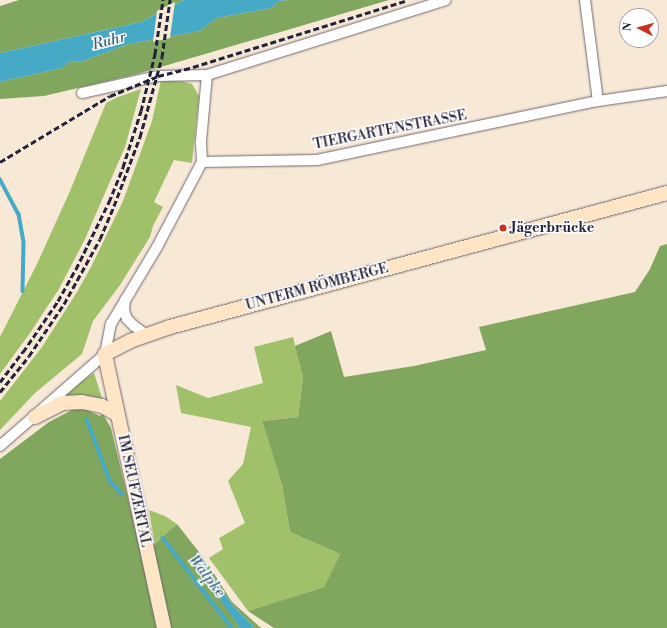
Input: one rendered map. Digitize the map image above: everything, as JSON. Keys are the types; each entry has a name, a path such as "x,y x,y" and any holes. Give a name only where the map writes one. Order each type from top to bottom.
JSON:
{"main road":[{"name":"UNTERM RÖMBERGE","path":"106,354 130,341 176,325 667,193"},
{"name":"IM SEUFZERTAL","path":"106,354 164,628"},
{"path":"35,417 63,403 82,402 102,406 118,415"}],"street":[{"path":"82,93 158,76 207,75 446,0"},
{"path":"585,0 598,101"},
{"path":"106,354 111,324 157,247 202,162 200,141 207,75"},
{"name":"TIERGARTENSTRASSE","path":"202,162 317,160 598,101 667,91"},
{"path":"125,300 124,310 127,319 134,326 148,335"},
{"name":"UNTERM RÖMBERGE","path":"0,446 106,354"}],"green space":[{"path":"19,0 184,0 141,22 0,53 0,6"},
{"path":"389,0 137,74 44,96 0,99 0,82 62,68 70,61 80,62 129,44 200,31 217,18 271,8 279,1"},
{"path":"172,79 192,84 199,96 192,163 174,160 154,202 163,207 153,226 150,237 120,285 93,321 82,354 35,393 0,430 0,401 42,347 77,292 92,265 123,201 152,121 161,80"},
{"path":"141,89 125,147 85,239 59,289 30,333 0,374 0,337 37,264 70,191 106,103"},
{"path":"667,244 667,628 274,628 248,611 324,587 340,554 290,532 282,485 262,421 298,417 303,377 295,346 331,331 344,377 414,366 486,350 479,327 635,292 650,269 660,246"},
{"path":"293,337 303,377 298,417 262,421 282,485 290,532 340,554 324,587 248,611 209,558 223,549 219,538 245,523 228,481 243,464 251,427 181,413 176,385 208,398 263,383 254,347"},
{"path":"94,373 103,401 64,397 77,385"},
{"path":"74,409 87,410 100,416 103,414 111,428 140,549 153,546 177,524 206,561 232,602 261,628 255,628 232,605 201,558 198,558 196,562 240,628 0,628 0,459 49,422"},
{"path":"149,510 165,516 177,524 155,545"}],"water":[{"name":"Ruhr","path":"184,0 289,0 279,1 271,8 217,18 200,31 129,44 80,62 70,61 62,68 0,82 0,53 141,22"},
{"path":"198,558 201,558 232,605 255,628 240,628 197,566 196,562"}],"pier":[{"path":"175,2 170,38 153,42 157,11"}],"waterway":[{"name":"Walpke","path":"0,179 19,214 24,241 23,291"},
{"name":"Walpke","path":"87,419 110,481 122,494"},
{"name":"Walpke","path":"163,538 232,628"}],"railway":[{"path":"0,382 23,352 58,301 76,269 109,202 123,167 141,111 155,54 163,0"},
{"path":"0,392 29,356 64,304 100,239 140,137 162,57 170,0"},
{"path":"0,162 110,96 158,76 193,67 408,0"}],"place":[{"name":"Jägerbrücke","path":"503,228"}]}
